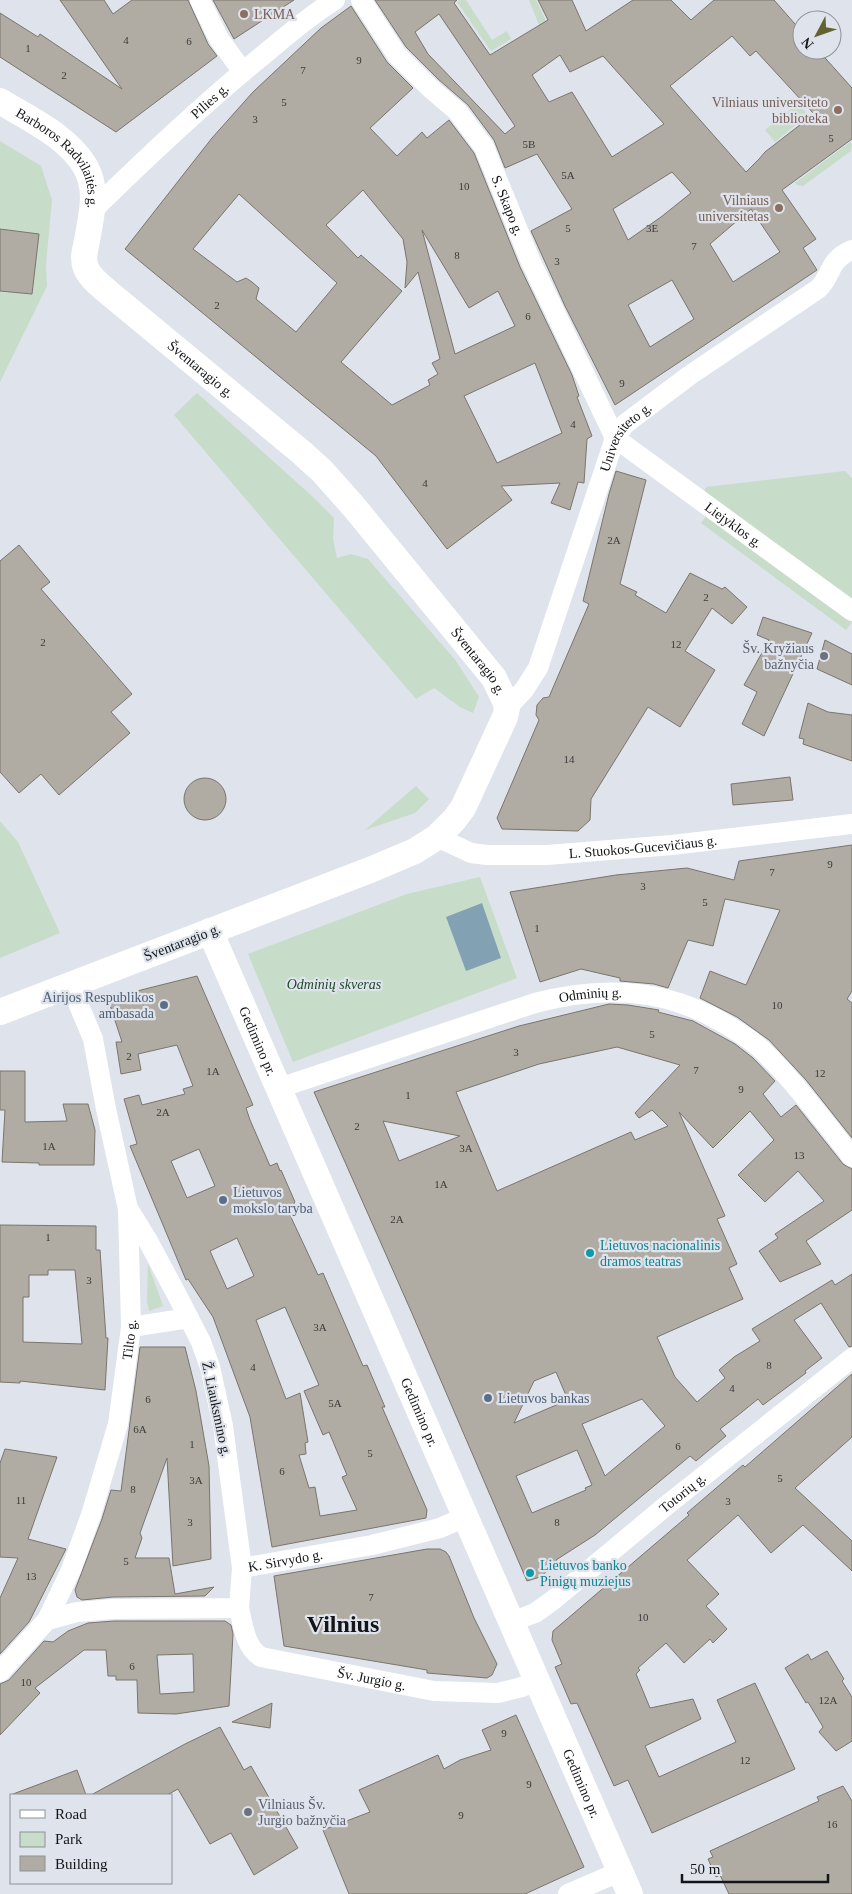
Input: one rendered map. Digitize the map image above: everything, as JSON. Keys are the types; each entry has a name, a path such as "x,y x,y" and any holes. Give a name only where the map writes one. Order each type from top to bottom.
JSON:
{"main road":[{"name":"Barboros Radvilaitės g.","path":"0,101 49,132 75,152 91,179 94,193 84,258"},
{"name":"Šventaragio g.","path":"0,1012 370,870 414,851 437,837 463,808 500,729 507,708 494,678 354,507 322,471 99,284 85,267 84,258"},
{"name":"Gedimino pr.","path":"210,931 624,1883"}],"street":[{"path":"200,0 219,39 243,72"},
{"name":"Pilies g.","path":"92,211 146,158 243,72 292,31 335,0"},
{"name":"S. Skapo g.","path":"362,0 397,54 430,88 458,112 484,147 531,262 615,438"},
{"name":"Universiteto g.","path":"507,708 524,690 538,668 615,438 625,424 690,375 818,289 826,282 831,266 836,259 852,250"},
{"name":"Liejyklos g.","path":"615,438 852,611"},
{"name":"L. Stuokos-Gucevičiaus g.","path":"437,837 471,853 487,855 547,855 672,845 852,824"},
{"name":"Tilto g.","path":"0,1672 47,1620 72,1570 91,1515 118,1424 131,1327 128,1209 92,1039 70,984"},
{"name":"Odminių g.","path":"279,1088 543,1001 598,992 624,991 680,1002 705,1012 733,1028 760,1048 786,1076 852,1157"},
{"name":"Ž. Liauksmino g.","path":"128,1209 148,1241 189,1318 201,1342 210,1367 223,1426 242,1568"},
{"path":"131,1327 189,1318"},
{"name":"Totorių g.","path":"511,1622 535,1612 552,1602 667,1505 852,1358"},
{"name":"K. Sirvydo g.","path":"239,1608 242,1568 372,1545 440,1528 465,1517"},
{"path":"47,1620 77,1612 113,1609 239,1608"},
{"name":"Šv. Jurgio g.","path":"239,1608 249,1647 261,1657 434,1691 498,1693 522,1687 536,1680"},
{"path":"568,1894 624,1883"}],"green space":[{"path":"466,0 492,40 507,31 511,39 491,51 457,2"},
{"path":"529,0 536,0 554,38 549,41 539,25"},
{"path":"798,103 808,115 775,142 765,130"},
{"path":"0,141 41,166 52,200 46,264 47,286 0,382"},
{"path":"850,142 852,144 851,151 803,186 795,183"},
{"path":"197,393 334,518 333,539 337,558 351,554 368,559 456,661 479,697 473,713 460,707 434,688 416,699 174,415"},
{"path":"845,471 852,478 852,600 704,492 706,487"},
{"path":"707,515 852,622 846,630 701,523"},
{"path":"416,786 429,799 415,813 365,830"},
{"path":"0,821 18,842 60,933 0,958"},
{"name":"Odminių skveras","path":"480,877 517,978 293,1062 248,954 407,894"},
{"path":"148,1264 163,1306 149,1311 147,1301"}],"water":[{"path":"482,903 501,958 466,971 446,917"}],"building":[{"path":"60,0 104,0 113,14 132,0 188,0 208,44 217,56 116,132 0,57 0,13 38,37 40,34 122,89"},
{"path":"213,0 294,0 234,39"},
{"name":"Vilniaus universitetas","path":"375,0 457,0 454,3 490,55 548,20 538,0 572,0 586,31 633,0 671,0 691,20 714,0 774,0 792,21 792,60 827,60 852,88 852,139 782,190 816,239 803,248 817,270 615,405 565,306 531,231 572,209 537,154 505,168 494,140 468,105 438,79 406,47","holes":["439,14 515,126 505,134 428,54 415,32","732,36 750,56 756,51 814,114 765,152 746,172 670,86","560,55 570,72 603,56 664,124 612,157 572,92 549,102 532,75","672,172 691,193 628,240 613,209","751,209 780,252 733,282 710,244","672,280 694,319 650,347 628,305"]},
{"path":"351,6 387,62 413,88 370,128 397,156 422,132 427,138 449,120 474,153 520,267 572,375 579,396 577,397 592,436 587,439 584,483 578,482 570,510 551,503 560,483 501,486 512,500 447,549 376,456 125,249 212,138 253,92 321,28","holes":["363,190 403,239 407,262 405,288 418,272 440,359 432,363 438,374 428,380 430,385 392,405 341,362 402,291 361,255 358,258 326,225","239,194 337,283 296,332 256,299 259,288 252,282 246,278 237,282 193,249","422,230 469,308 498,291 515,326 455,354","535,363 562,433 497,463 464,396"]},
{"path":"0,229 39,234 32,294 0,291"},
{"path":"616,471 646,480 620,584 637,592 635,595 666,613 690,573 722,589 725,587 747,607 732,624 712,608 685,651 715,670 680,727 648,707 591,799 590,820 578,831 502,829 497,818 539,720 536,715 537,705 543,698 549,697 589,604 583,601"},
{"path":"19,545 50,582 41,589 132,694 111,712 130,733 59,795 41,774 19,793 0,772 0,561"},
{"path":"763,617 812,633 764,736 742,724 757,692 744,685 769,640 757,635"},
{"name":"Šv. Kryžiaus bažnyčia","path":"825,640 852,654 852,685 817,669"},
{"path":"808,703 828,712 852,715 852,761 803,744 804,739 799,738"},
{"path":"790,777 793,800 733,805 731,784"},
{"path":"205,778 220,784 226,799 220,814 205,820 190,814 184,799 190,784"},
{"path":"852,845 852,991 847,999 852,1003 852,1138 806,1080 769,1040 737,1017 700,998 710,971 746,985 780,910 725,899 713,946 688,940 668,988 654,984 620,981 620,978 581,969 540,982 510,892 616,875 687,868 734,880 739,861"},
{"path":"197,976 253,1105 246,1108 250,1120 270,1166 277,1163 295,1202 297,1210 289,1213 318,1275 323,1273 363,1366 367,1365 385,1407 382,1407 427,1510 426,1518 272,1547 250,1417 213,1317 188,1279 186,1280 130,1146 137,1144 124,1099 139,1095 142,1105 185,1094 183,1089 193,1086 177,1045 138,1054 141,1070 121,1074 116,1042 122,1042 110,1005 113,997","holes":["199,1149 215,1186 187,1198 171,1161","237,1238 254,1276 227,1289 210,1251","285,1307 319,1385 304,1391 323,1435 329,1432 347,1475 342,1477 357,1510 320,1516 315,1487 309,1488 299,1455 306,1454 305,1443 308,1442 300,1393 286,1399 256,1320"]},
{"path":"609,1004 659,1010 658,1012 693,1021 735,1044 753,1058 775,1081 763,1094 781,1117 796,1105 843,1164 852,1169 852,1210 806,1241 821,1264 780,1282 759,1251 778,1238 775,1234 824,1201 798,1171 765,1202 738,1175 774,1140 750,1111 713,1148 679,1112 725,1216 717,1219 737,1264 729,1268 743,1299 657,1337 675,1377 697,1402 725,1378 719,1370 734,1357 760,1341 752,1329 832,1280 835,1285 852,1274 852,1346 849,1347 821,1303 794,1320 822,1358 805,1371 806,1373 763,1405 758,1399 720,1429 726,1436 696,1461 690,1456 595,1535 556,1560 557,1563 540,1577 527,1581 314,1092 519,1026","holes":["617,1047 680,1065 635,1113 639,1118 652,1110 668,1126 635,1140 631,1132 497,1191 456,1092 539,1064","383,1121 460,1136 399,1161","556,1372 568,1400 514,1423 534,1381","642,1399 665,1426 605,1476 582,1424","577,1450 592,1485 585,1488 586,1490 532,1513 516,1476"]},
{"path":"0,1071 25,1071 25,1122 67,1121 63,1104 88,1104 95,1130 94,1165 39,1165 39,1163 2,1162 5,1110 0,1110"},
{"path":"0,1225 96,1226 96,1250 100,1250 106,1338 108,1338 105,1390 20,1381 20,1383 0,1382","holes":["48,1270 75,1270 82,1344 23,1342 23,1297 29,1297 29,1275 48,1275"]},
{"path":"140,1347 185,1347 196,1391 209,1466 211,1559 173,1566 167,1458 140,1533 142,1538 135,1558 169,1558 175,1594 214,1587 205,1596 113,1597 82,1600 77,1597 75,1590 111,1490 121,1491"},
{"path":"852,1374 852,1437 795,1488 852,1541 852,1571 803,1525 771,1553 738,1515 687,1560 719,1594 706,1606 727,1629 713,1643 710,1639 684,1663 666,1643 638,1668 640,1670 636,1674 650,1708 693,1699 701,1719 645,1746 659,1777 736,1742 717,1700 755,1683 795,1769 652,1833 628,1780 614,1786 577,1703 571,1704 555,1667 562,1664 552,1640 553,1631 689,1515 687,1513 743,1465 745,1467"},
{"path":"5,1449 57,1457 28,1539 66,1549 29,1622 0,1654 0,1598 18,1558 0,1557 0,1463"},
{"path":"427,1549 440,1549 449,1556 474,1618 497,1664 492,1675 487,1678 427,1673 427,1670 284,1646 274,1576"},
{"path":"114,1621 225,1621 231,1625 233,1634 229,1706 176,1714 138,1713 137,1680 116,1680 116,1676 108,1676 106,1650 84,1650 35,1688 40,1693 0,1735 0,1684 9,1680 44,1641 53,1642 68,1631 88,1623","holes":["193,1654 194,1692 160,1694 157,1655"]},
{"path":"827,1651 844,1679 842,1681 852,1697 852,1741 836,1751 819,1732 823,1727 785,1668 808,1654 811,1660"},
{"path":"272,1703 270,1728 232,1722"},
{"path":"516,1715 584,1867 525,1894 349,1894 323,1830 370,1812 359,1790 438,1755 444,1769 460,1760 491,1750 482,1730"},
{"path":"220,1727 244,1770 251,1766 298,1848 254,1875 231,1833 210,1844 178,1789 169,1794 93,1794"},
{"path":"77,1770 86,1794 13,1794"},
{"path":"843,1786 852,1801 852,1894 729,1894 720,1875 716,1877 708,1859 713,1857 710,1851 819,1801 817,1797"}],"place":[{"name":"LKMA","path":"244,14"},
{"name":"Vilniaus universiteto biblioteka","path":"838,110"},
{"name":"Vilniaus universitetas","path":"779,208"},
{"name":"Šv. Kryžiaus bažnyčia","path":"824,656"},
{"name":"Airijos Respublikos ambasada","path":"164,1005"},
{"name":"Lietuvos mokslo taryba","path":"223,1200"},
{"name":"Lietuvos nacionalinis dramos teatras","path":"590,1253"},
{"name":"Lietuvos bankas","path":"488,1398"},
{"name":"Lietuvos banko Pinigų muziejus","path":"530,1573"},
{"name":"Vilniaus Šv. Jurgio bažnyčia","path":"248,1812"}],"district":[{"name":"Vilnius","path":"343,1624"}]}
